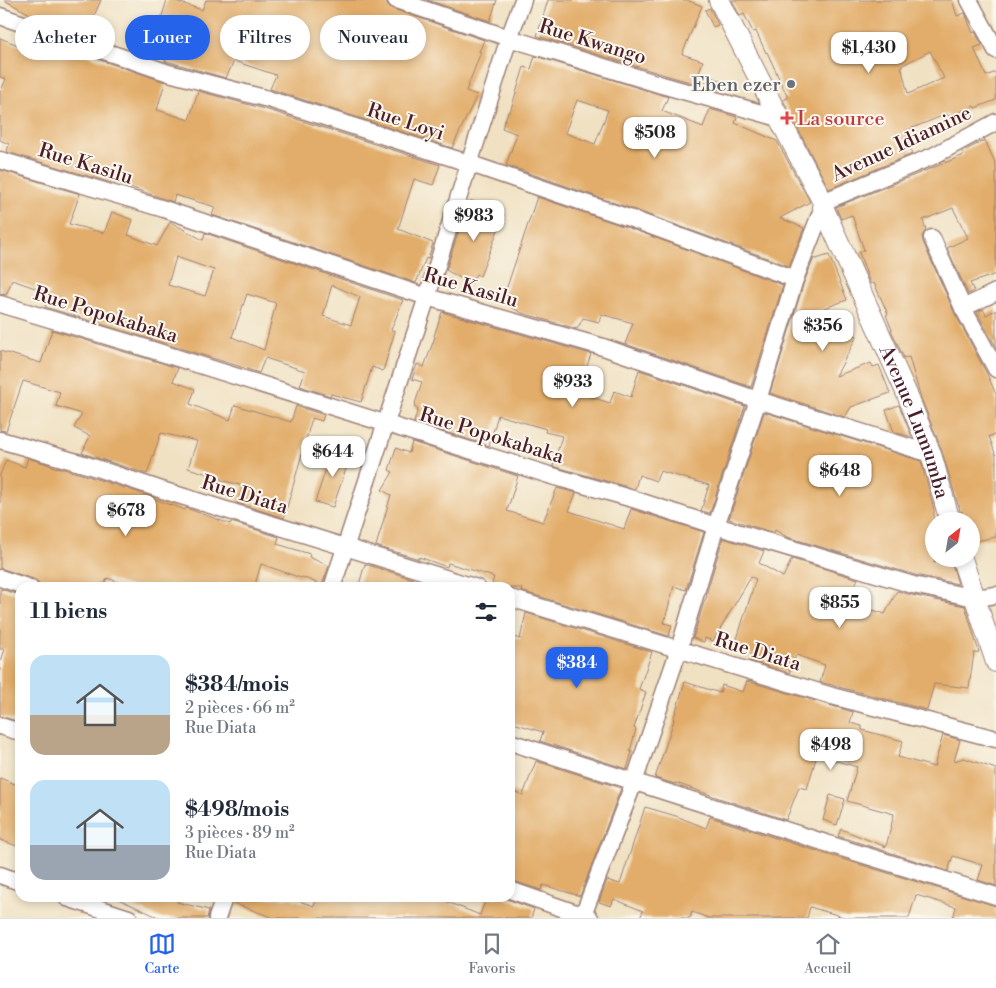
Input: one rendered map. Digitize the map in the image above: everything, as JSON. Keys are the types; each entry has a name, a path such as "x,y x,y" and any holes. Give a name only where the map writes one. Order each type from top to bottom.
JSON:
{"street":[{"name":"Rue Kwango","path":"396,0 662,86 779,118"},
{"path":"334,582 468,163 523,0"},
{"name":"Avenue Lumumba","path":"719,0 823,204 906,392 931,454 947,512"},
{"path":"970,0 996,50"},
{"name":"Rue Loyi","path":"0,16 169,73 268,99 468,163 632,219 795,278"},
{"name":"Avenue Idiamine","path":"823,204 933,156 996,122"},
{"name":"Rue Kasilu","path":"0,160 164,209 426,297 603,346 758,400 931,454"},
{"path":"515,892 585,917 634,782 679,649 795,278 823,204"},
{"path":"932,238 964,308 996,370"},
{"path":"964,308 996,292"},
{"name":"Rue Popokabaka","path":"0,304 549,475 913,585 975,598 996,595"},
{"name":"Rue Diata","path":"0,440 87,465 458,582"},
{"path":"965,568 996,662"},
{"path":"0,578 15,583"},
{"name":"Rue Diata","path":"515,600 832,696 996,739"},
{"path":"0,726 15,730"},
{"path":"515,744 832,846 996,896"},
{"path":"0,875 15,880"},
{"path":"79,902 129,918"},
{"path":"217,918 223,902"}],"building":[{"path":"4,0 101,0 94,15 32,15"},
{"path":"167,0 202,10 206,0 386,0 388,6 411,15 320,15 320,60 426,60 426,20 484,40 466,91 477,95 452,148 270,89 276,75 234,61 226,78 165,61 210,60 210,15 162,15"},
{"path":"427,0 497,0 490,21"},
{"path":"548,0 687,0 702,6 682,54 703,61 699,73 722,81 718,90 537,36"},
{"path":"732,0 952,0 957,16 965,13 973,33 975,32 982,45 974,48 986,76 996,72 996,100 975,108 974,106 949,117 947,114 905,131 912,154 829,189 783,100 788,98 767,52 756,31 753,32 744,14 740,16","holes":["930,51 944,78 908,94 901,66"]},
{"path":"710,8 718,25 713,27 705,10"},
{"path":"0,38 15,44 15,60 100,60 165,82 157,110 189,120 198,91 265,109 440,165 433,185 414,179 398,229 433,243 428,259 426,258 416,283 212,215 215,207 175,195 173,202 115,182 115,184 7,152 9,144 0,140 0,93 6,79 0,77"},
{"path":"535,56 668,97 662,111 703,127 710,109 737,117 735,123 777,141 810,202 780,218 804,228 789,266 506,165 517,134 502,128 508,112 510,112 524,67 531,69","holes":["577,100 608,110 595,144 565,133"]},
{"path":"985,140 996,165 996,274 970,283 974,291 968,294 947,248 968,238 953,208 923,220 926,230 922,236 954,312 996,394 996,435 989,436 996,456 996,537 980,540 980,512 960,512 942,451 921,398 909,357 904,358 891,330 886,315 888,314 874,283 871,284 869,281 859,252 864,250 852,215 841,219 836,207 964,155 962,152"},
{"path":"0,170 80,194 69,224 104,233 112,212 133,220 128,235 157,246 170,222 203,240 205,233 403,300 391,330 395,331 383,371 372,367 361,402 331,394 330,396 300,386 305,371 265,358 259,373 45,307 50,293 12,280 6,295 0,294","holes":["176,257 214,270 205,296 168,285","332,285 360,297 351,325 323,316","247,294 276,303 264,350 232,337"]},
{"path":"537,197 629,228 783,285 751,387 625,344 633,323 601,314 599,322 583,318 577,329 522,313 502,302"},
{"path":"471,201 504,215 480,276 476,274 471,284 446,270 461,224"},
{"path":"829,255 847,300 813,312 857,336 836,376 871,363 873,367 879,365 890,393 851,407 845,417 770,393 804,282 814,258"},
{"path":"983,309 986,315 996,310 996,347 977,312"},
{"path":"442,312 591,354 578,393 610,403 614,391 631,397 639,370 745,406 710,513 701,511 709,485 660,471 656,481 639,475 635,489 553,466 562,436 545,432 546,429 498,415 489,446 414,422 418,409 414,407 422,382 412,379 417,364 424,367"},
{"path":"52,330 178,368 173,381 195,389 190,404 230,420 235,405 291,422 296,406 324,415 322,421 312,418 284,518 237,503 243,486 188,468 197,441 161,433 147,474 82,453 90,436 74,428 82,414 56,406 60,392 23,381 6,431 0,430 0,351 41,363"},
{"path":"899,405 912,437 894,432 886,410"},
{"path":"764,412 921,461 934,509 934,512 925,512 925,568 953,568 958,584 915,575 787,537 775,530 774,533 729,519"},
{"path":"412,442 518,476 507,511 543,522 557,488 576,493 569,511 624,529 631,509 704,532 686,590 674,586 664,623 672,625 669,636 521,591 522,588 515,588 515,582 493,582 494,577 448,563 447,567 419,557 419,559 376,546 391,495 382,490 393,472 389,470 396,448 409,453"},
{"path":"333,448 351,454 333,507 315,502"},
{"path":"28,458 140,493 185,510 186,508 230,524 231,522 279,537 277,544 310,554 309,557 329,566 323,582 314,582 261,564 256,582 118,582 107,578 106,582 38,582 0,568 0,475 6,460 25,467"},
{"path":"723,538 764,551 759,563 783,577 792,559 858,579 846,601 885,614 897,591 965,606 979,652 974,653 969,688 934,684 927,710 820,682 825,665 796,655 789,673 750,661 753,655 734,648 756,579 751,577 713,641 705,638 704,642 693,638"},
{"path":"365,564 413,579 412,582 360,582"},
{"path":"0,589 15,594 15,720 0,716 0,664 5,649 0,649"},
{"path":"526,613 652,652 639,689 646,692 634,728 636,729 627,769 540,741 543,732 515,724 515,638 520,639"},
{"path":"747,681 853,712 850,723 862,726 862,730 903,741 898,757 934,767 943,735 960,740 954,761 964,758 996,769 996,886 978,880 983,865 953,856 948,871 838,836 841,829 886,847 894,814 847,801 857,767 817,755 807,789 799,787 786,820 676,783 655,778 685,682 720,693 722,685 743,692"},
{"path":"536,761 621,788 580,896 543,885 541,890 515,882 515,792 523,795"},
{"path":"0,778 15,784 15,845 0,840"},
{"path":"830,795 845,799 837,825 823,820"},
{"path":"645,807 676,816 706,828 710,817 996,906 996,918 953,918 956,907 916,895 909,918 847,918 810,907 807,918 709,918 692,912 690,918 640,918 643,911 614,899 611,906 599,902 607,880 620,884"},
{"path":"125,902 177,902 209,910 207,918 160,918"},
{"path":"302,902 314,906 316,902 447,902 480,915 485,902 515,902 534,909 531,918 274,918 233,903"}],"place":[{"name":"Eben ezer","path":"791,84"},
{"name":"La source","path":"787,118"}]}
